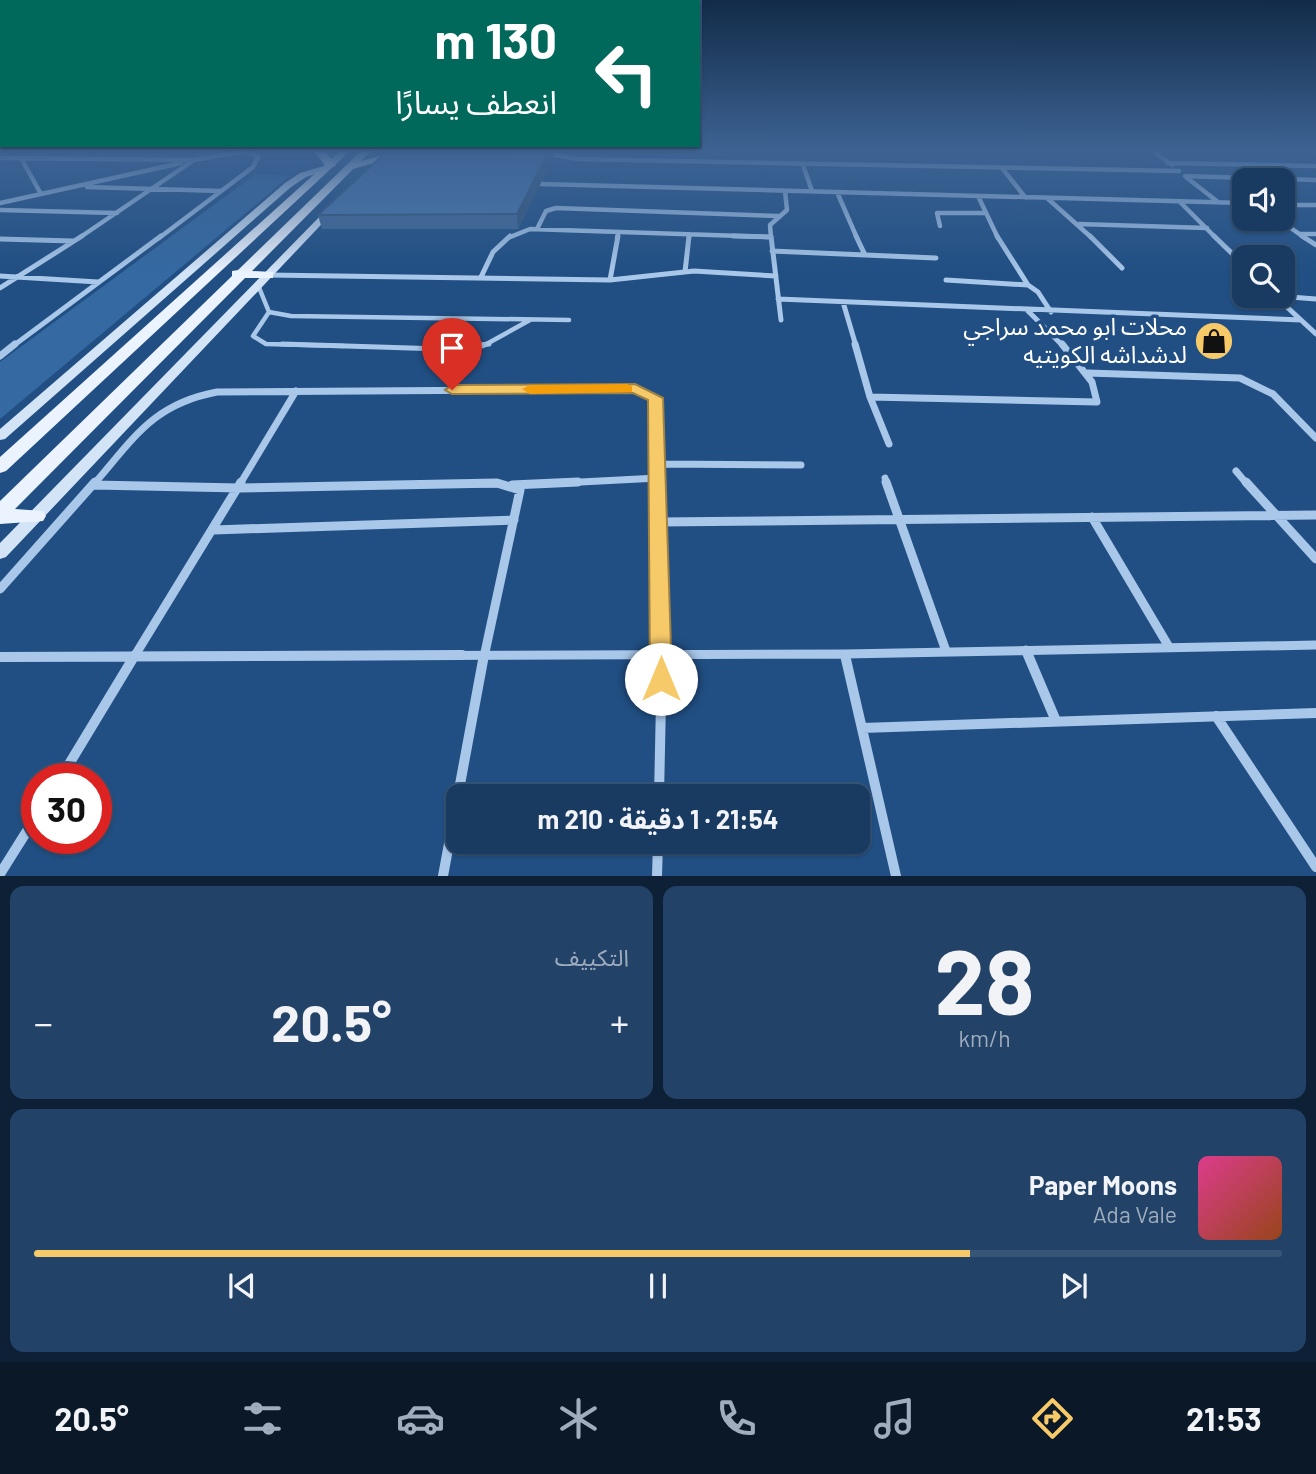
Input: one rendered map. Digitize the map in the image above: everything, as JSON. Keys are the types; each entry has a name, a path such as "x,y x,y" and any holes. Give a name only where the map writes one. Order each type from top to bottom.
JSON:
{"main road":[{"path":"2,433 280,192"},
{"path":"0,467 300,192"},
{"path":"0,515 240,274 331,192"},
{"path":"0,553 258,285 324,224 344,197"},
{"path":"212,274 268,275"},
{"path":"0,515 36,516"}],"street":[{"path":"0,203 52,192"},
{"path":"0,288 150,192"},
{"path":"0,356 220,192"},
{"path":"781,320 770,237 771,222 788,208 785,192"},
{"path":"834,192 1232,204"},
{"path":"837,192 865,255"},
{"path":"1021,192 1025,197"},
{"path":"1205,192 1219,203"},
{"path":"978,196 985,214 1028,285 1038,292 1051,312"},
{"path":"1047,198 1079,224 1122,268"},
{"path":"1180,202 1232,253"},
{"path":"1295,205 1316,205"},
{"path":"537,229 546,211 556,208 778,216"},
{"path":"0,210 118,213"},
{"path":"940,226 937,213 985,214"},
{"path":"1079,224 1207,229"},
{"path":"481,277 496,244 512,234 537,229 770,237"},
{"path":"1295,231 1316,245"},
{"path":"610,279 618,233"},
{"path":"685,272 689,234"},
{"path":"1300,234 1316,234"},
{"path":"0,239 73,241"},
{"path":"772,251 936,258"},
{"path":"268,275 610,279 685,272 776,276"},
{"path":"0,276 99,282"},
{"path":"946,280 1028,285"},
{"path":"1295,297 1316,299"},
{"path":"778,299 1301,320"},
{"path":"843,302 870,397 889,444"},
{"path":"1288,308 1316,334"},
{"path":"870,397 1097,402 1098,395 1088,373 1028,311"},
{"path":"1088,373 1240,378 1256,382 1268,388 1316,438"},
{"path":"0,589 153,417 168,406 217,391 635,389 656,398 662,655 659,784"},
{"path":"70,763 214,530 296,391"},
{"path":"657,464 802,465"},
{"path":"1236,471 1316,559"},
{"path":"94,485 239,488 511,485 658,478"},
{"path":"885,478 946,651"},
{"path":"443,876 484,656 520,490 511,485"},
{"path":"659,522 1316,515"},
{"path":"1092,517 1169,647"},
{"path":"214,530 514,520"},
{"path":"0,657 845,654 1316,645"},
{"path":"1026,650 1056,721"},
{"path":"845,654 896,876"},
{"path":"862,728 1316,713"},
{"path":"1216,716 1316,867"},
{"path":"0,874 21,841"},
{"path":"657,876 658,854"}],"lane":[{"path":"258,285 269,312"},
{"path":"269,312 253,335 265,344 442,349 486,346 532,319"},
{"path":"269,312 291,316 569,320"}],"shaded area":[{"path":"232,192 271,192 0,419 0,362"}],"building":[{"path":"343,192 528,192 517,214 318,215"}],"slow traffic":[{"path":"530,389 627,389"}],"place":[{"name":"محلات ابو محمد سراجي لدشداشه الكويتيه","path":"1214,341"}],"route":[{"path":"452,390 635,389 656,398 661,679"}]}
